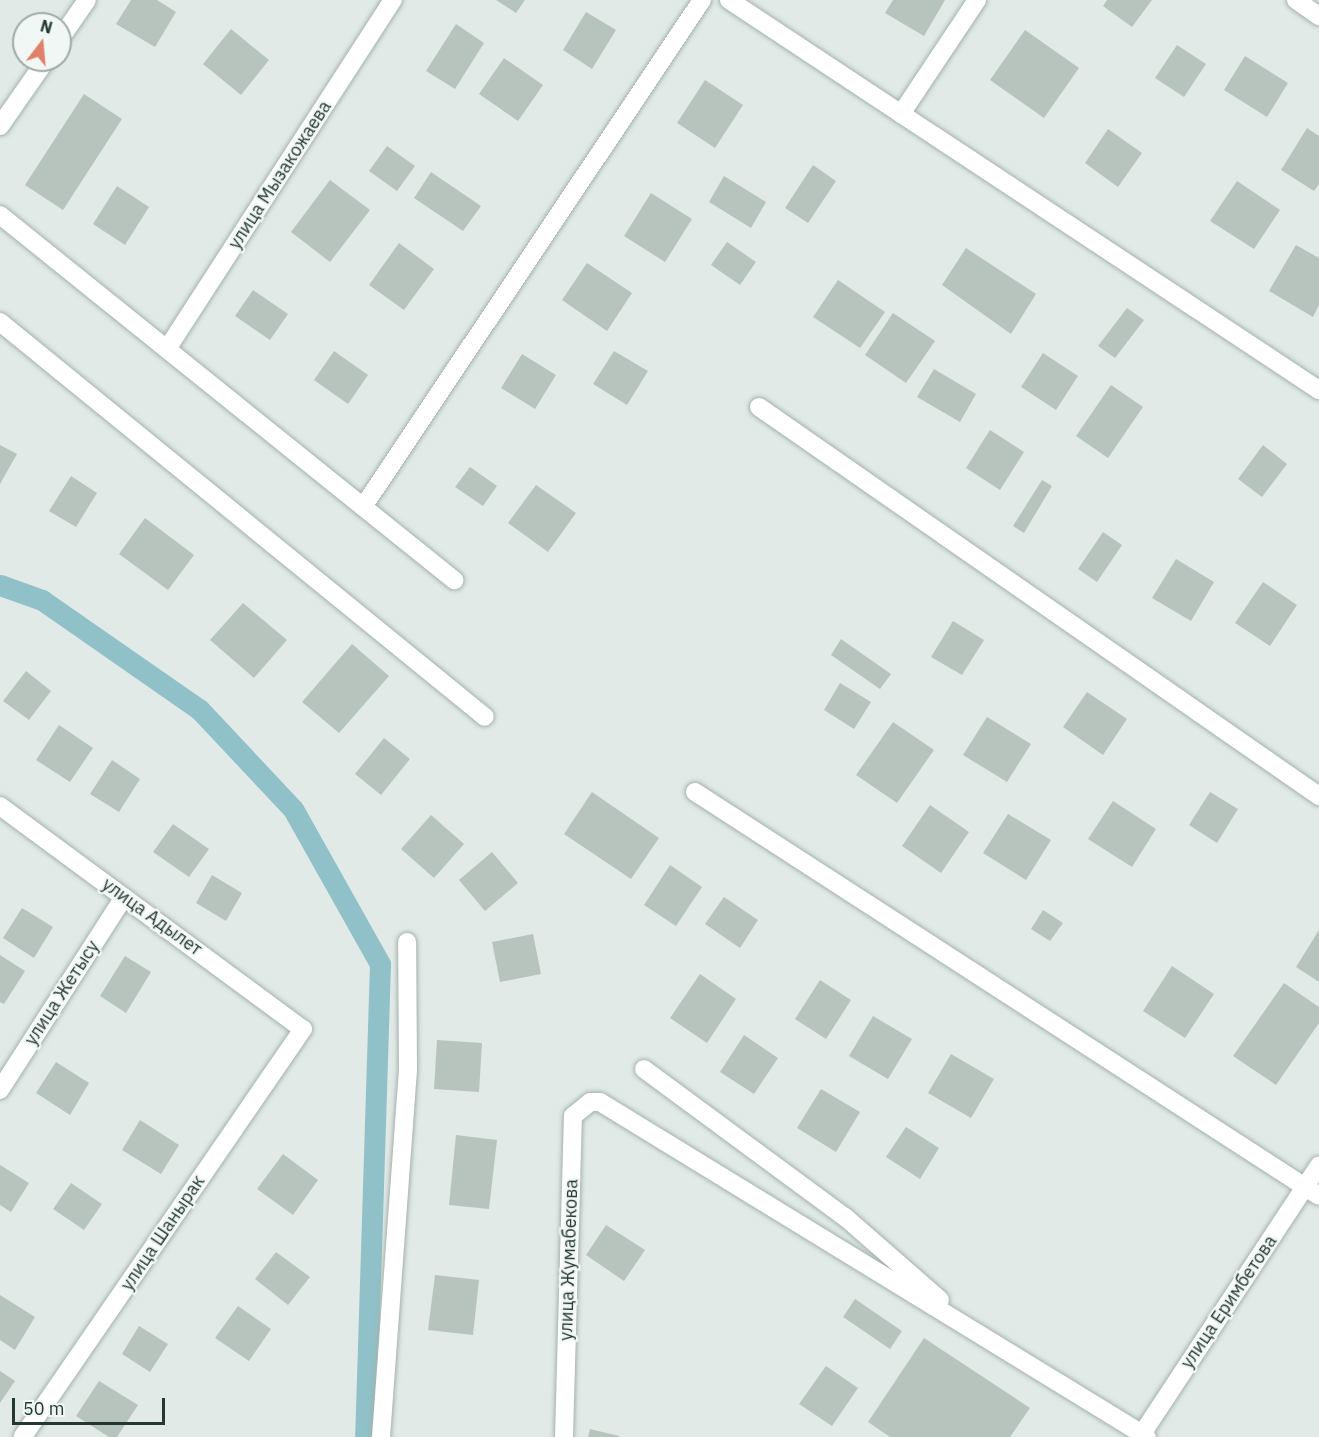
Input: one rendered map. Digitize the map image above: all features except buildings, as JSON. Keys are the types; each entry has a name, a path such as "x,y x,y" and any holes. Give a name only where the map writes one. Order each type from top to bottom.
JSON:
{"street":[{"path":"72,22 87,0"},
{"name":"улица Мызакожаева","path":"167,349 393,0"},
{"path":"363,507 702,0"},
{"path":"729,0 1319,390"},
{"path":"902,114 977,0"},
{"path":"1296,0 1319,16"},
{"path":"0,126 38,72"},
{"path":"0,215 454,580"},
{"path":"0,322 485,717"},
{"path":"759,406 1319,796"},
{"path":"695,792 1312,1192"},
{"name":"улица Адылет","path":"0,806 303,1029"},
{"name":"улица Жетысу","path":"0,1089 124,897"},
{"path":"381,1437 408,1070 407,942"},
{"name":"улица Шанырак","path":"23,1437 303,1029"},
{"path":"644,1069 845,1217 980,1335 1143,1436"},
{"name":"улица Жумабекова","path":"564,1437 573,1116 590,1102 600,1102 980,1335"},
{"name":"улица Еримбетова","path":"1143,1436 1312,1192 1319,1166"}],"waterway":[{"path":"0,585 42,600 199,709 293,809 380,964 365,1437"}]}
